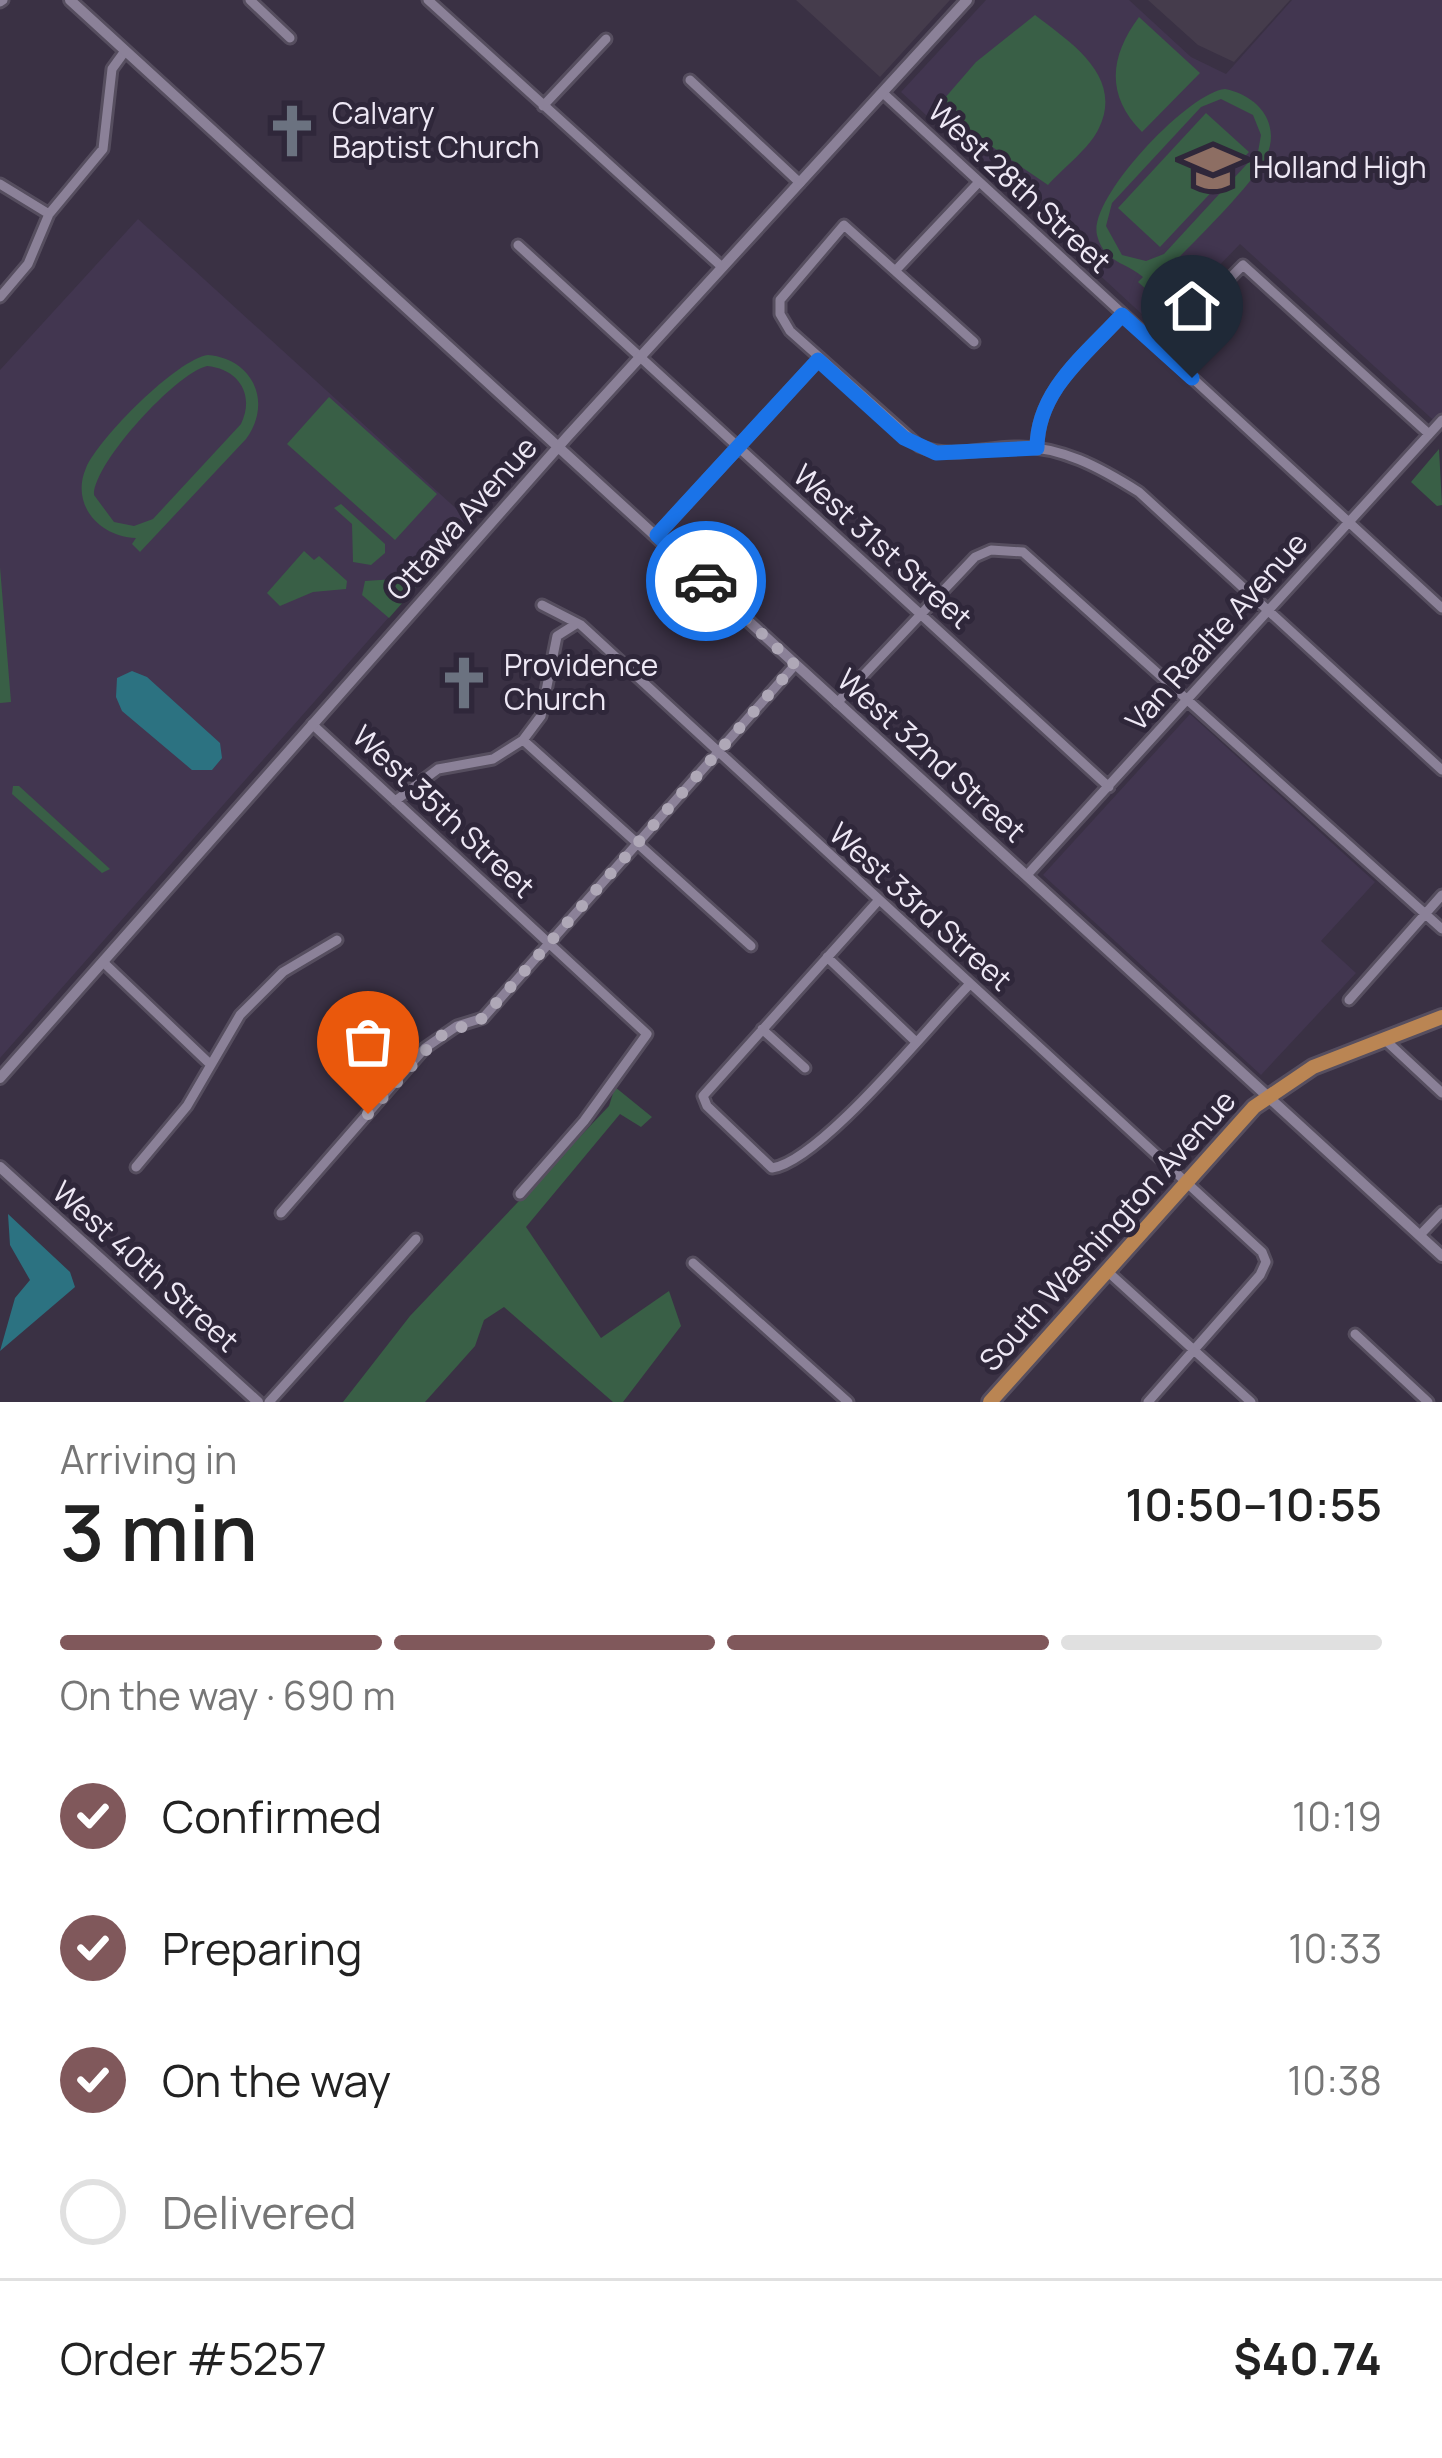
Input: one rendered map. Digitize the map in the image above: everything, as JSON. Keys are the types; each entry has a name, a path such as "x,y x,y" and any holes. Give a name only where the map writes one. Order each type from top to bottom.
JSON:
{"main road":[{"name":"South Washington Avenue","path":"990,1402 1267,1096 1313,1067 1442,1017"}],"street":[{"path":"250,0 290,38"},
{"path":"428,0 722,267"},
{"name":"Ottawa Avenue","path":"0,1078 560,445 968,0"},
{"name":"West 32nd Street","path":"74,1 1442,1256"},
{"path":"543,106 606,39"},
{"path":"0,297 36,249 49,214 103,149 112,69 125,51"},
{"path":"690,80 800,183"},
{"name":"West 28th Street","path":"883,94 1442,608"},
{"path":"896,271 978,183"},
{"path":"0,184 49,214"},
{"path":"974,342 844,225 782,293 779,306 790,331 904,438 936,453 1037,448 1087,463 1139,492 1442,770"},
{"name":"West 31st Street","path":"518,245 1109,787"},
{"path":"1160,349 1243,265 1429,434"},
{"path":"1037,448 1037,420 1046,398 1122,315"},
{"path":"657,535 818,360"},
{"name":"Van Raalte Avenue","path":"1027,875 1442,420"},
{"path":"837,703 975,556 1010,550 1034,556 1442,929"},
{"name":"West 33rd Street","path":"542,605 581,625 1262,1252 1266,1262 1260,1275 1194,1350"},
{"path":"395,801 438,770 494,759 523,740 541,716 556,636 573,623 581,625"},
{"path":"281,1213 425,1048 457,1026 483,1018 795,665"},
{"name":"West 35th Street","path":"312,724 647,1034 584,1121 520,1194"},
{"path":"523,740 751,946"},
{"path":"1349,1000 1442,896"},
{"path":"878,901 702,1099 772,1168 789,1164 841,1120 969,985"},
{"path":"136,1167 175,1123 240,1016 269,984 337,940"},
{"path":"827,957 914,1040"},
{"path":"103,962 211,1065"},
{"path":"762,1028 805,1068"},
{"path":"1383,1038 1442,1093"},
{"name":"West 40th Street","path":"0,1167 258,1402"},
{"path":"1420,1235 1442,1212"},
{"path":"269,1402 416,1239"},
{"path":"693,1263 848,1402"},
{"path":"1107,1271 1251,1402"},
{"path":"1354,1334 1428,1402"},
{"path":"1148,1402 1194,1350"}],"shaded area":[{"path":"796,0 950,0 880,77"},
{"name":"Holland High","path":"986,0 1129,0 1191,57 1226,74 1292,0 1442,0 1442,428 1240,244 1158,329 901,92"},
{"path":"1148,0 1290,0 1234,62 1198,45"},
{"path":"138,219 472,523 0,1058 0,370"},
{"path":"1190,714 1375,882 1321,941 1356,973 1261,1075 1043,875"}],"green space":[{"path":"1035,15 1090,62 1104,92 1105,109 1095,135 1048,185 947,116 944,99 976,62"},
{"path":"1139,17 1200,73 1142,132 1122,104 1116,75 1122,46"},
{"path":"1225,89 1256,104 1268,122 1270,145 1245,187 1147,290 1138,282 1143,277 1116,261 1100,244 1098,218 1144,149 1209,95","holes":["1221,99 1253,115 1261,135 1258,152 1164,254 1146,261 1122,255 1106,226 1112,203 1201,107"]},
{"path":"1206,113 1249,152 1160,247 1118,208"},
{"path":"208,355 237,365 254,385 258,411 246,439 140,552 132,544 136,538 111,532 92,516 85,506 82,482 94,455 122,420 194,360","holes":["207,366 236,378 245,394 241,424 153,519 134,526 114,522 94,495 97,481 121,442 193,372"]},
{"path":"329,397 437,494 395,540 287,444"},
{"path":"1439,449 1442,505 1437,506 1411,482"},
{"path":"341,504 385,544 385,553 371,565 353,562 352,524 334,508"},
{"path":"304,551 314,560 319,556 347,581 346,589 313,592 280,606 267,593"},
{"path":"0,567 11,702 0,703"},
{"path":"425,577 389,618 362,595 365,581"},
{"path":"13,786 19,786 110,869 102,873 12,794"},
{"path":"615,1087 652,1117 641,1127 620,1114 526,1227 601,1338 669,1291 681,1326 623,1402 613,1402 504,1307 484,1320 475,1346 425,1402 343,1402 410,1316 609,1106"}],"water":[{"path":"132,671 147,677 220,743 222,758 212,770 192,770 122,711 116,697 117,678"},
{"path":"8,1214 70,1272 75,1287 0,1351 15,1298 30,1280 10,1245"}],"way so far":[{"path":"368,1114 438,1037 483,1018 795,665 706,581"}],"place":[{"name":"Calvary Baptist Church","path":"292,131"},
{"name":"Holland High","path":"1213,168"},
{"name":"Providence Church","path":"464,683"}],"route":[{"path":"706,581 657,535 818,360 904,438 936,453 1037,448 1037,420 1046,398 1122,315 1192,378"}]}
